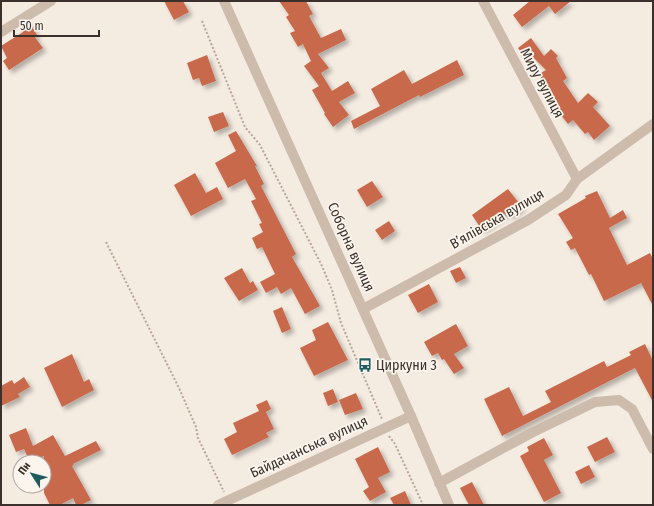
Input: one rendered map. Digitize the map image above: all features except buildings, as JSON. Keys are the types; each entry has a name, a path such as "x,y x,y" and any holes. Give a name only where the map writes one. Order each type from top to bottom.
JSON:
{"street":[{"path":"1,32 51,1"},
{"name":"Соборна вулиця","path":"224,1 411,416 449,505"},
{"name":"Миру вулиця","path":"483,1 577,179"},
{"name":"В’ялівська вулиця","path":"363,309 528,220 566,195 577,179 653,124"},
{"path":"439,483 530,433 595,402 619,400 632,409 653,449"},
{"name":"Байдачанська вулиця","path":"218,505 411,416"}],"path":[{"path":"202,21 245,127 260,144 322,266 332,290 341,322 355,359 382,417 382,429 395,444 423,505"},
{"path":"106,242 179,388 196,427 198,438 228,500"}],"place":[{"name":"Циркуни 3","path":"365,365"}]}
